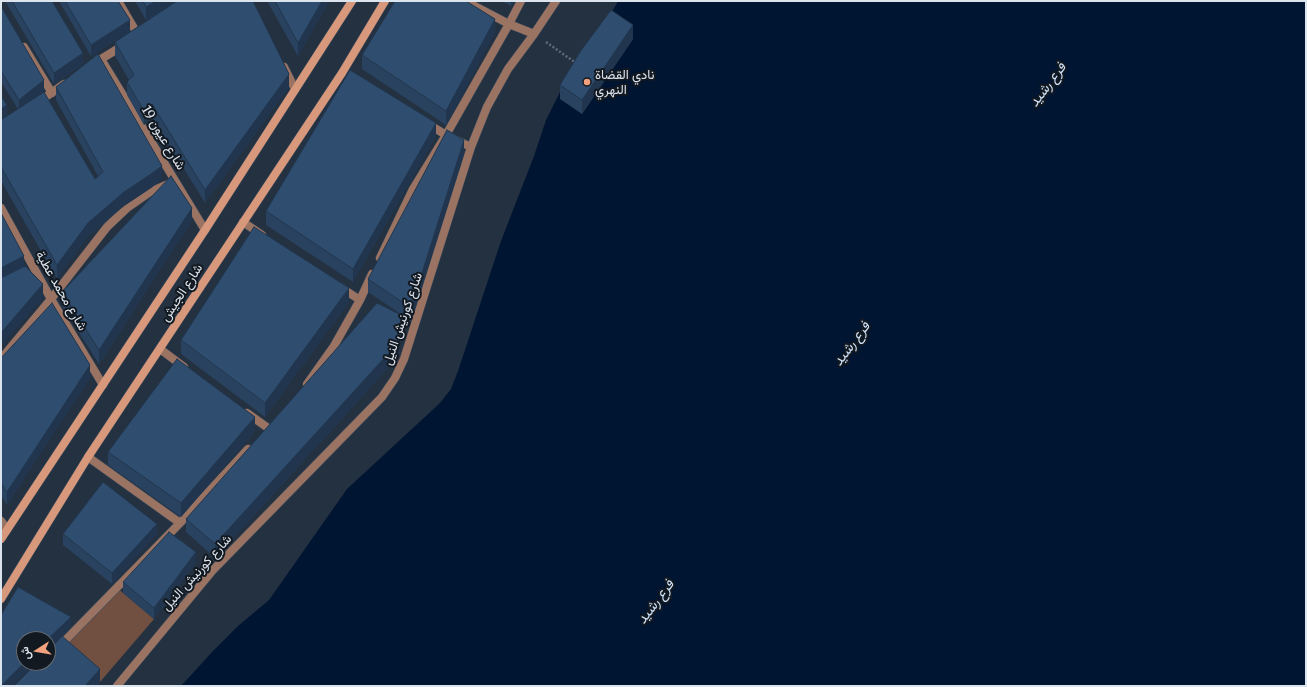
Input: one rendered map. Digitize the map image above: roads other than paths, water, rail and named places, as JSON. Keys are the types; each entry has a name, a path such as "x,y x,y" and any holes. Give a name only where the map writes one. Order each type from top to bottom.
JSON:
{"main road":[{"name":"شارع الجيش","path":"1,539 205,230 352,1"},
{"name":"شارع الجيش","path":"1,599 88,457 243,222 345,75 385,1"}],"street":[{"path":"89,67 142,33 118,1"},
{"path":"465,1 509,24 534,34"},
{"path":"303,389 334,346 360,300 413,189 446,136 521,1"},
{"name":"شارع كورنيش النيل","path":"117,686 213,570 382,397 395,378 404,358 471,147 488,107 508,69 556,1"},
{"path":"21,41 52,93"},
{"name":"شارع عيون 19","path":"101,59 205,230"},
{"path":"282,62 295,89"},
{"path":"32,107 46,102 52,93 70,80"},
{"path":"420,120 446,136 471,147"},
{"path":"1,359 51,299 107,227 127,208 150,192 175,181"},
{"name":"شارع محمد عطية","path":"1,208 30,269 51,299 103,385"},
{"path":"243,222 269,240"},
{"path":"334,282 360,300"},
{"path":"160,349 192,372"},
{"path":"242,409 268,428"},
{"path":"56,650 180,523 252,444"},
{"path":"88,457 180,523"},
{"path":"1,520 7,529"}],"water":[{"name":"فرع رشيد","path":"618,1 1306,1 1306,684 1304,686 181,686 238,626 269,600 347,489 440,403 451,389 501,241 534,156 546,120 561,90 600,34"}],"place":[{"name":"نادي القضاة النهري","path":"587,82"}]}
